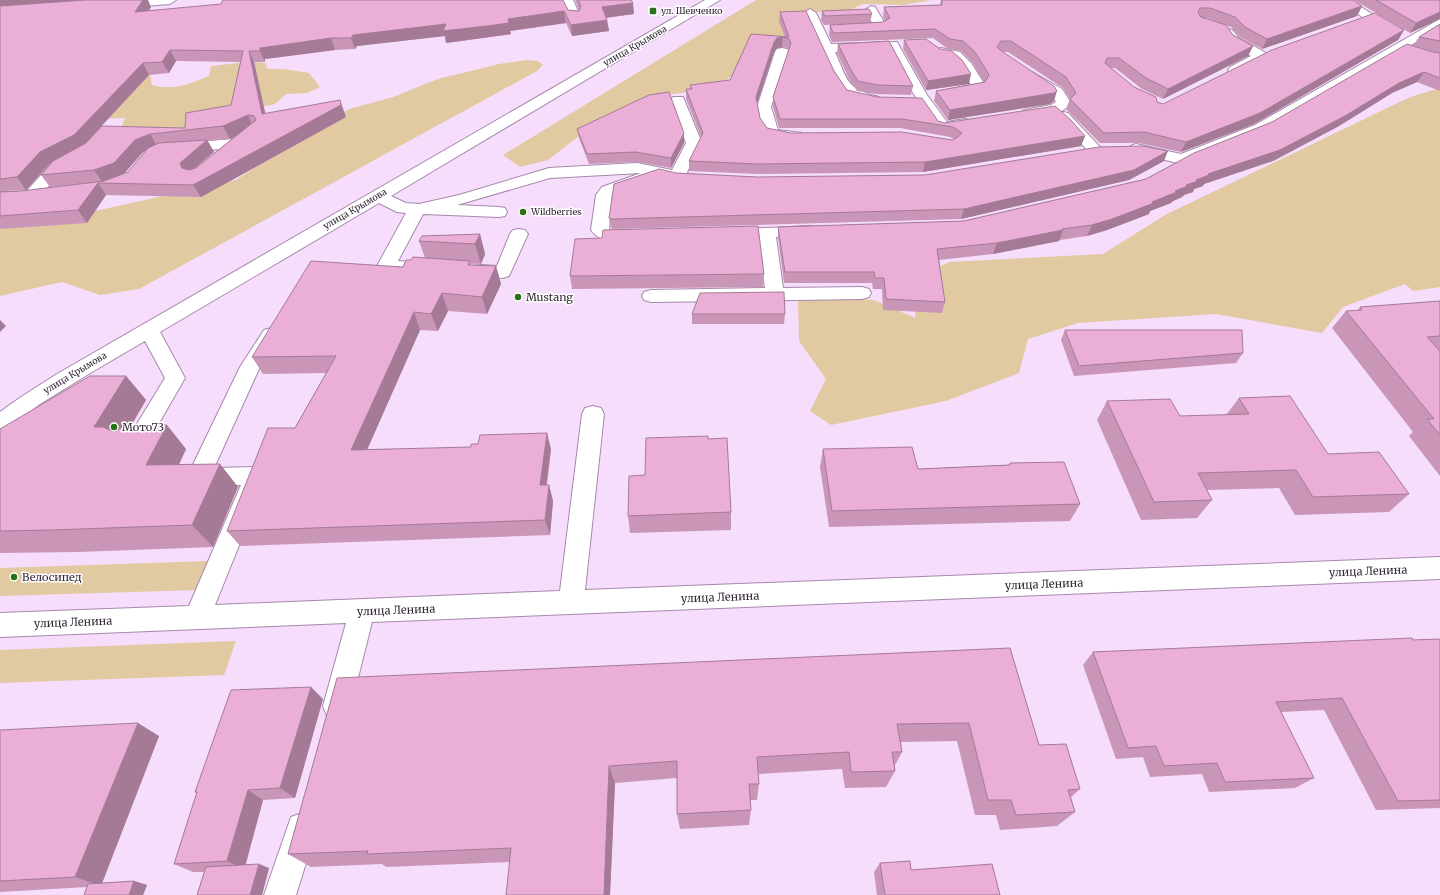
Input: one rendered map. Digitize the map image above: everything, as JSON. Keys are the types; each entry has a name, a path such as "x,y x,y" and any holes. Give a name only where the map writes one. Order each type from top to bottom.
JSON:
{"street":[{"path":"110,4 170,0"},
{"path":"567,0 574,18"},
{"name":"улица Крымова","path":"0,424 28,402 64,379 714,0"},
{"path":"1342,0 1407,46"},
{"path":"819,31 881,27 871,10"},
{"path":"810,13 844,85 851,95 870,100 886,101"},
{"path":"1354,22 1368,17"},
{"path":"1162,170 1182,159 1260,128 1407,46 1440,23"},
{"path":"1213,26 1226,31 1234,41 1261,56"},
{"path":"926,98 973,90 977,88 978,85 966,66 955,55 944,54 928,42"},
{"path":"827,48 906,44"},
{"path":"892,45 926,98 950,143"},
{"path":"1226,74 1261,56 1276,51"},
{"path":"782,52 764,107 768,127 773,134 812,136"},
{"path":"1017,115 1055,109 1064,103 1057,92 1021,68"},
{"path":"677,176 694,143 678,100"},
{"path":"1055,109 1073,125 1110,150"},
{"path":"942,127 980,121"},
{"path":"163,150 240,140 212,162"},
{"path":"1080,153 1139,149 1182,159"},
{"path":"53,194 22,197 55,169 81,154"},
{"path":"519,234 503,272 386,266 417,209 463,199 549,173 637,168 677,176 699,177"},
{"path":"645,236 613,236 603,233 600,230 604,195 608,190 658,172"},
{"path":"378,196 403,208 499,212"},
{"path":"717,234 822,230"},
{"path":"767,232 775,294"},
{"path":"652,296 862,293"},
{"path":"197,618 256,476 198,477 250,367 283,317"},
{"path":"135,445 175,378 149,329"},
{"path":"571,603 593,414"},
{"name":"улица Ленина","path":"0,625 1440,568"},
{"path":"331,728 362,611"},
{"path":"280,895 310,802"}],"shaded area":[{"path":"756,0 932,0 903,5 862,4 851,10 823,11 789,19 781,49 752,62 713,89 657,96 605,116 548,160 520,167 503,155"},
{"path":"527,60 538,61 543,65 537,71 139,289 100,295 62,282 0,296 0,222 95,211 236,180 299,138 349,109 393,97 438,79 499,64"},
{"path":"248,62 266,63 267,69 284,69 309,73 320,87 307,93 286,94 275,104 226,114 172,140 133,131 122,126 125,118 89,119 147,73 150,75 152,85 160,87 174,87 188,84 209,76 211,66"},
{"path":"1440,88 1440,287 1413,291 1405,284 1343,307 1322,333 1216,314 1078,323 1028,339 1019,373 946,401 831,425 810,411 826,379 799,341 798,300 821,296 874,300 915,318 918,278 949,262 1103,254 1165,215 1410,97"},
{"path":"210,561 198,590 0,596 0,568"},
{"path":"236,641 224,675 0,683 0,650"}],"building":[{"path":"85,0 143,0 135,12 221,4 223,0 563,0 568,10 579,11 581,6 578,0 631,0 633,3 602,7 607,20 571,25 564,11 508,19 509,23 487,26 443,31 446,24 353,35 351,38 331,38 260,48 260,51 249,51 262,114 340,100 341,105 193,185 98,183 78,210 0,216 0,192 21,191 104,181 128,172 148,148 159,143 207,140 180,163 182,168 189,170 196,168 256,120 254,116 248,115 223,126 150,134 135,140 114,163 94,170 41,175 53,161 86,143 102,126 185,128 186,113 231,105 243,51 170,50 162,62 143,63 74,135 40,152 17,177 0,179 0,6"},
{"path":"942,0 1353,0 1362,6 1267,39 1245,27 1235,17 1210,8 1200,8 1198,13 1201,17 1226,25 1233,35 1253,46 1168,89 1146,78 1119,58 1107,58 1105,63 1134,87 1156,97 1157,102 1163,104 1272,50 1375,13 1404,30 1260,113 1186,142 1144,132 1104,133 1070,99 1076,93 1066,77 1011,41 1001,41 997,47 1054,86 1057,91 1054,93 950,110 936,91 985,82 989,75 975,52 963,41 950,39 935,29 833,33 830,25 883,22 890,18 884,7 942,5"},
{"path":"1376,0 1440,0 1440,12 1416,23"},
{"path":"869,9 872,14 825,16 822,11"},
{"path":"806,11 834,71 847,90 877,97 922,98 938,121 944,123 1055,106 1070,119 1085,136 925,162 757,164 689,161 703,133 686,89 692,89 690,85 730,80 751,34 789,37 780,12","holes":["783,37 789,39 791,43 773,97 780,119 902,119 953,127 962,133 952,140 902,132 791,133 767,128 760,118 756,97 774,42 777,38"]},
{"path":"1440,24 1440,41 1419,37"},
{"path":"926,39 940,49 952,51 962,60 971,74 928,81 904,40"},
{"path":"889,41 913,86 878,85 858,81 838,44"},
{"path":"1407,44 1440,53 1440,78 1424,72 1399,83 1345,116 1280,150 1208,174 1209,175 1196,180 1198,181 1175,191 1177,192 1152,202 1154,203 1112,219 1092,225 1062,229 1063,230 997,243 937,249 945,302 886,299 884,278 875,278 874,272 785,272 778,227 964,221 1146,179 1194,153 1272,122"},
{"path":"669,92 684,133 671,158 636,152 587,154 577,129 649,95"},
{"path":"1143,146 1168,151 1134,170 964,209 609,218 614,184 659,169 676,173 757,177 925,175 1099,147"},
{"path":"758,226 764,274 570,276 575,239 602,238 603,230"},
{"path":"480,234 475,244 419,241 422,236"},
{"path":"413,257 470,261 468,265 496,266 482,297 442,293 431,314 414,312 351,450 471,447 471,444 478,444 480,435 547,433 540,485 549,485 545,520 227,531 268,428 295,428 336,356 252,357 311,261 403,267 406,260 411,260"},
{"path":"784,292 785,314 692,314 700,293"},
{"path":"1440,301 1440,336 1427,337 1440,351 1440,435 1427,419 1434,419 1346,311 1362,310 1360,307"},
{"path":"1065,330 1242,330 1243,353 1079,366"},
{"path":"90,376 126,376 94,427 103,427 114,432 124,426 167,425 146,465 220,464 192,525 0,531 0,429"},
{"path":"1290,396 1328,454 1379,452 1409,494 1313,497 1296,470 1198,473 1212,500 1154,502 1107,401 1170,399 1180,416 1249,414 1239,398"},
{"path":"708,436 708,439 727,438 731,512 628,516 629,476 645,475 646,438"},
{"path":"912,447 918,469 1010,465 1010,463 1064,462 1080,504 832,511 823,449"},
{"path":"1412,638 1413,640 1440,639 1440,800 1398,801 1342,698 1276,702 1314,778 1225,782 1217,763 1164,766 1156,746 1128,748 1093,652"},
{"path":"1010,648 1039,745 1066,744 1080,789 1068,790 1075,812 1016,815 1011,800 988,800 969,723 897,724 902,752 892,752 895,771 851,772 849,752 757,757 759,784 749,784 751,810 677,814 677,761 609,766 604,895 506,895 511,848 367,854 368,851 288,854 337,678"},
{"path":"311,687 280,788 248,790 227,861 174,864 197,792 195,792 231,690"},
{"path":"138,723 75,877 0,881 0,730"},
{"path":"910,861 911,870 992,864 1000,895 885,895 880,863"},
{"path":"259,864 250,895 197,895 206,867"},
{"path":"134,881 129,895 84,895 88,884"}],"place":[{"name":"ул. Шевченко","path":"653,11"},
{"name":"Wildberries","path":"523,212"},
{"name":"Mustang","path":"518,297"},
{"name":"Мото73","path":"114,427"},
{"name":"Велосипед","path":"14,577"}]}
